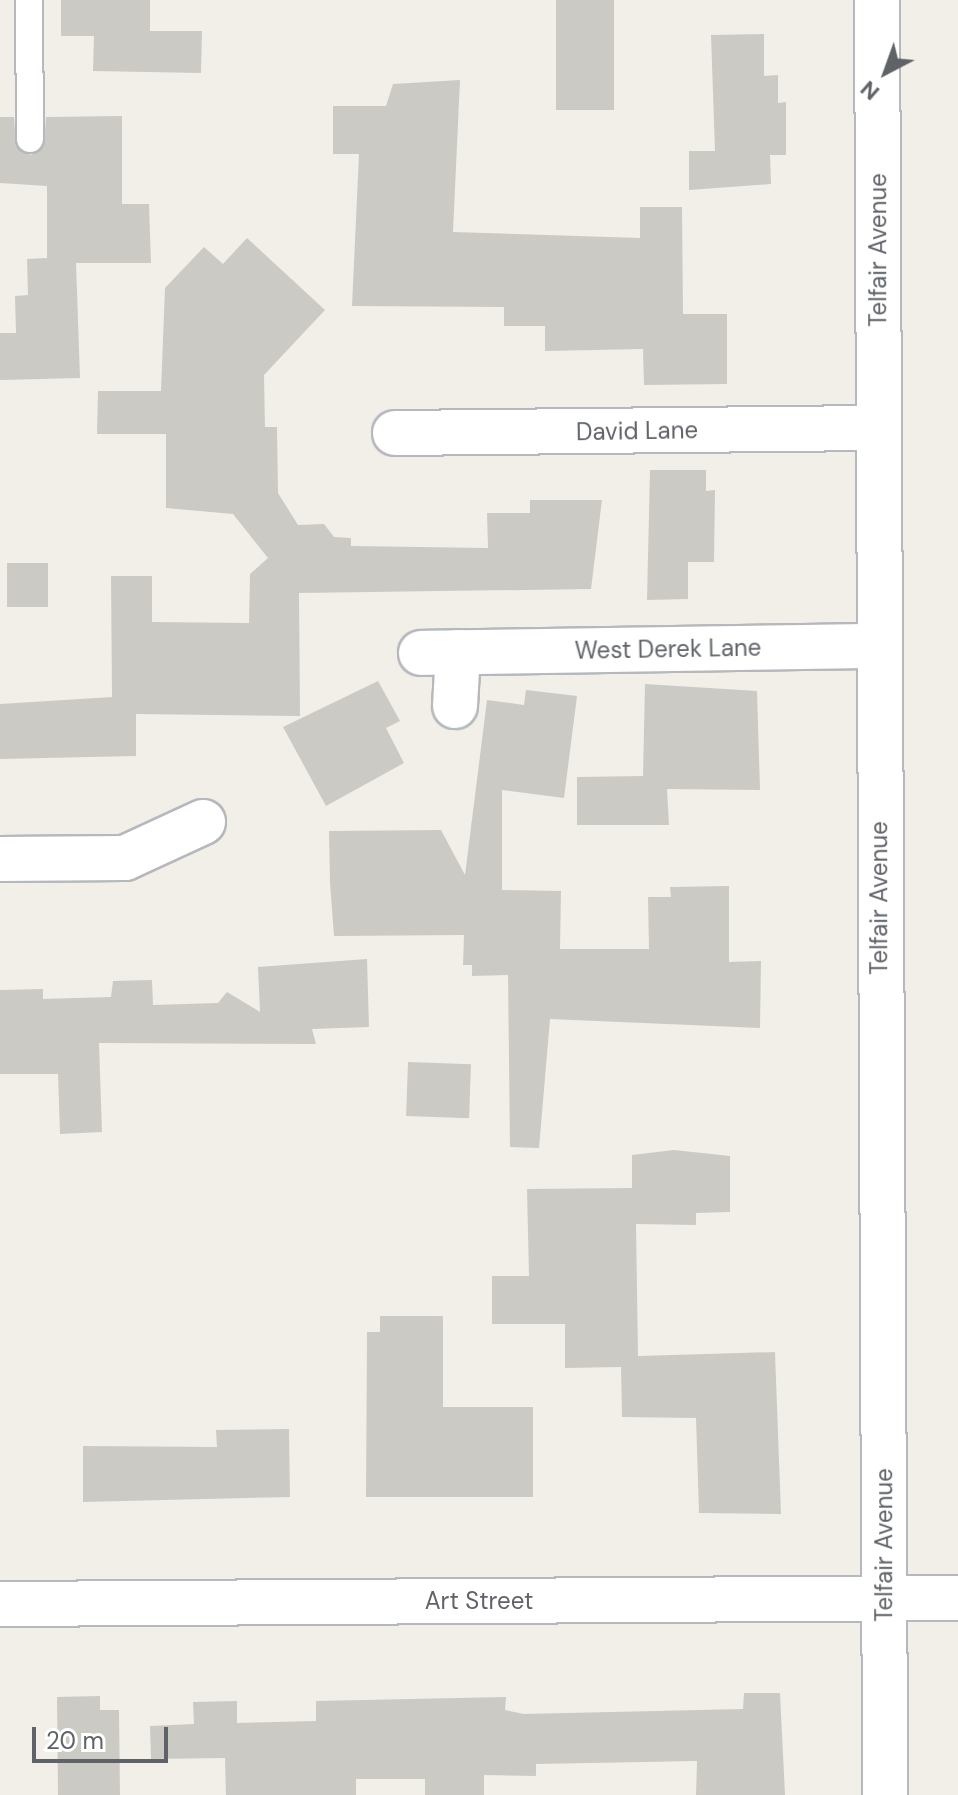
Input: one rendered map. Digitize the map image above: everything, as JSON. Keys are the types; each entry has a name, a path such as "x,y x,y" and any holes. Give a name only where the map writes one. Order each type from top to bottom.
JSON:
{"street":[{"name":"Telfair Avenue","path":"877,0 877,646 885,1795"},
{"name":"David Lane","path":"395,433 878,428"},
{"name":"West Derek Lane","path":"455,706 440,652 877,646"},
{"path":"0,859 125,858 203,822"},
{"name":"Art Street","path":"0,1604 958,1598"}],"lane":[{"path":"29,0 30,139"}],"building":[{"path":"61,0 150,0 150,31 202,31 201,73 93,71 94,36 61,36"},
{"path":"556,0 614,0 614,110 556,110"},
{"path":"764,34 764,76 778,75 778,103 786,102 786,155 770,155 771,184 689,190 689,151 715,151 711,35"},
{"path":"460,80 453,232 640,238 640,207 682,207 683,314 727,314 727,384 644,385 643,349 545,351 545,326 504,326 504,307 352,306 359,154 333,154 333,106 386,106 393,84"},
{"path":"122,116 122,204 149,204 151,263 76,263 80,378 0,380 0,333 16,333 15,296 28,295 27,259 47,258 47,186 0,183 0,117 14,117 16,146 31,155 44,146 46,117"},
{"path":"247,238 325,310 264,375 265,427 277,427 278,493 298,525 324,524 334,537 351,538 351,546 488,548 487,513 530,513 530,500 602,500 591,589 299,593 300,716 136,714 136,756 0,759 0,704 112,697 111,576 152,576 152,622 249,623 250,574 268,558 233,514 166,508 166,434 97,434 98,391 161,391 165,288 204,247 223,264"},
{"path":"650,470 706,470 706,491 715,490 714,562 688,562 688,599 647,600"},
{"path":"7,563 48,563 48,607 7,607"},
{"path":"378,681 400,721 386,728 404,763 326,806 283,727"},
{"path":"645,684 757,691 760,790 667,789 669,825 577,825 577,777 643,776"},
{"path":"526,690 577,696 564,798 502,790 502,890 561,891 560,949 649,949 648,897 671,897 670,887 729,886 729,962 761,961 760,1028 550,1019 539,1148 510,1147 508,975 472,976 472,965 463,965 464,935 334,936 330,883 329,831 441,830 465,875 487,700 524,705"},
{"path":"367,959 369,1027 312,1029 316,1044 99,1043 102,1132 60,1134 58,1074 0,1074 0,990 43,989 43,999 111,997 113,981 152,980 153,1005 218,1003 227,992 260,1012 258,967"},
{"path":"408,1062 471,1064 469,1118 406,1116"},
{"path":"674,1150 730,1156 730,1212 696,1213 696,1225 636,1224 638,1356 775,1352 781,1514 699,1513 696,1418 622,1417 621,1367 565,1368 565,1324 492,1324 492,1276 529,1276 527,1189 632,1188 632,1155"},
{"path":"380,1316 443,1316 443,1407 533,1407 533,1497 366,1497 367,1332 380,1332"},
{"path":"289,1429 290,1497 83,1502 83,1446 217,1447 216,1430"},
{"path":"744,1693 780,1693 785,1795 696,1795 697,1761 536,1764 536,1776 484,1775 484,1795 425,1795 425,1779 356,1779 356,1795 226,1795 225,1758 151,1759 150,1726 194,1724 193,1702 237,1701 237,1723 316,1721 316,1701 506,1697 505,1710 524,1714 743,1709"},
{"path":"100,1696 100,1710 119,1710 120,1795 58,1795 57,1697"}]}
